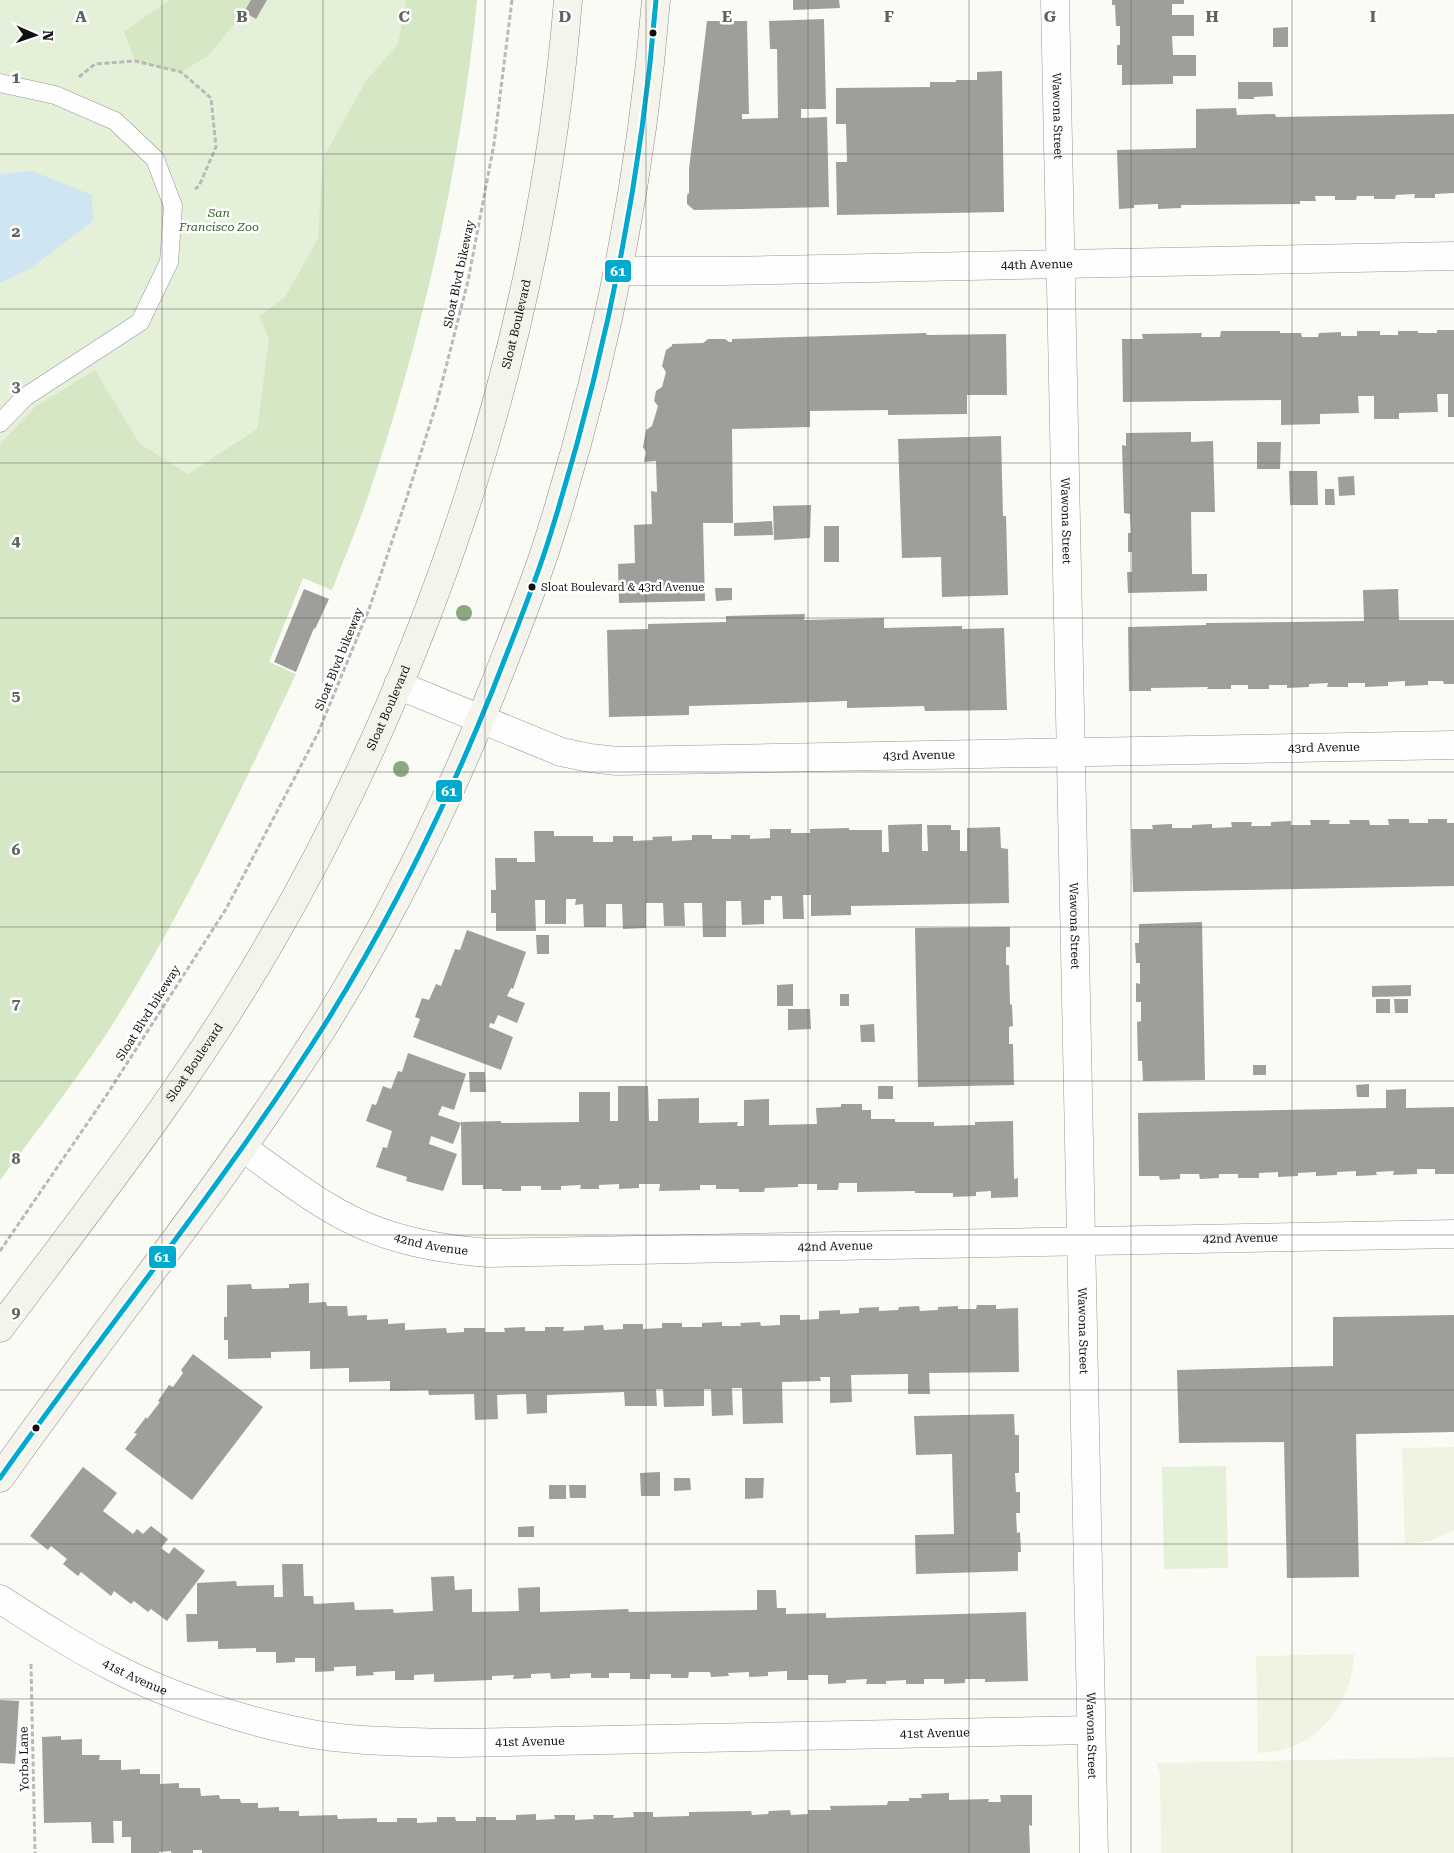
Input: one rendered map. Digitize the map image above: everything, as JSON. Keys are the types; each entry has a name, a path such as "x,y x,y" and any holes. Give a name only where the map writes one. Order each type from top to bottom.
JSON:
{"street":[{"name":"Sloat Boulevard","path":"0,1328 161,1112 248,980 323,848 398,685 438,586 453,543 475,476 505,370 544,194 559,87 568,0"},
{"path":"0,1478 243,1148 329,1018 385,918 437,816 480,720 535,578 567,478 599,362 618,271 641,140 656,0"},
{"name":"Wawona Street","path":"1055,0 1094,1853"},
{"name":"44th Avenue","path":"618,271 688,272 1454,256"},
{"name":"43rd Avenue","path":"398,685 561,752 616,761 1454,745"},
{"name":"42nd Avenue","path":"243,1148 314,1198 348,1218 381,1233 450,1250 488,1253 522,1254 1454,1234"},
{"name":"41st Avenue","path":"0,1598 68,1642 115,1668 163,1690 263,1723 316,1734 366,1740 458,1743 1091,1730"}],"lane":[{"path":"0,83 55,95 115,121 155,159 173,206 169,262 140,322 25,397 0,423"}],"path":[{"name":"Sloat Blvd bikeway","path":"0,1251 106,1096 226,909 318,733 369,609 437,402 468,280 494,144 512,0"},
{"path":"55,95 96,64 135,61 181,72 211,98 216,147 198,186 173,206"},
{"name":"Yorba Lane","path":"31,1664 35,1853"}],"green space":[{"name":"San Francisco Zoo","path":"0,0 477,0 470,64 449,192 421,319 404,382 365,505 332,590 303,578 269,662 296,674 230,811 184,901 134,990 68,1089 0,1180"},
{"path":"169,0 251,0 244,12 208,56 181,72 135,61 124,32"},
{"name":"San Francisco Zoo","path":"406,0 477,0 460,129 436,256 404,382 365,505 332,590 303,578 269,662 296,674 184,901 134,990 107,1033 0,1180 0,444 35,407 95,370 140,444 188,474 257,429 269,339 259,316 285,297 318,239 323,158 366,81 398,44"},
{"path":"1454,1447 1454,1530 1433,1540 1405,1545 1402,1448"},
{"path":"1226,1466 1228,1568 1164,1569 1162,1467"},
{"path":"1354,1654 1348,1686 1341,1702 1322,1728 1294,1746 1278,1751 1258,1753 1256,1656"},
{"path":"1454,1757 1454,1853 1161,1853 1160,1773 1157,1763"}],"water":[{"path":"32,171 92,195 93,221 31,268 0,283 0,174"}],"building":[{"path":"251,0 267,0 256,19 244,12"},
{"path":"793,0 839,0 840,8 793,10"},
{"path":"1112,0 1184,0 1184,4 1172,4 1172,15 1194,15 1194,36 1172,36 1173,55 1196,55 1196,76 1173,76 1173,84 1122,85 1122,65 1117,65 1117,45 1120,45 1120,26 1116,26 1115,5 1112,5"},
{"path":"824,19 826,109 801,109 801,118 827,117 829,207 694,210 687,204 687,195 689,193 689,169 707,21 747,21 749,114 742,114 742,119 778,118 777,49 770,49 769,21"},
{"path":"1288,27 1288,47 1273,47 1273,28"},
{"path":"1002,71 1004,212 837,215 836,162 847,162 846,124 836,124 836,88 930,87 930,82 977,80 977,72"},
{"path":"1238,82 1272,82 1273,96 1238,99"},
{"path":"1236,108 1237,115 1275,114 1276,117 1454,114 1454,193 1435,194 1435,198 1414,198 1415,194 1396,195 1395,199 1374,199 1374,196 1357,196 1356,200 1335,200 1335,196 1315,196 1316,201 1300,201 1300,204 1181,205 1181,208 1158,209 1158,204 1134,205 1134,208 1119,209 1117,150 1196,148 1196,109"},
{"path":"1437,330 1454,330 1454,417 1448,417 1448,394 1437,394 1438,412 1399,413 1399,419 1374,419 1374,396 1358,396 1359,413 1320,414 1320,424 1281,425 1281,400 1123,402 1122,339 1143,339 1142,334 1202,333 1201,337 1220,337 1221,331 1280,331 1280,333 1301,333 1302,337 1318,337 1319,333 1341,332 1341,336 1357,336 1357,331 1380,331 1380,335 1398,335 1398,331 1437,333"},
{"path":"926,333 927,335 1006,334 1007,395 967,395 967,414 888,415 888,410 810,411 810,427 732,429 733,523 703,523 705,601 619,603 618,564 635,563 634,525 652,524 651,491 657,492 656,461 644,462 646,452 643,447 646,430 652,426 658,406 654,401 656,391 662,387 666,372 662,366 666,350 672,344 703,343 708,339 725,339 732,342 732,339"},
{"path":"1191,432 1191,442 1213,441 1215,512 1191,512 1192,574 1207,574 1207,591 1128,593 1127,572 1132,572 1132,552 1128,552 1128,533 1131,533 1130,514 1124,513 1122,445 1126,446 1126,433"},
{"path":"1001,436 1003,516 1006,516 1008,595 942,597 941,557 902,558 898,439"},
{"path":"1257,442 1281,442 1280,469 1257,469"},
{"path":"1289,471 1317,471 1318,505 1290,505"},
{"path":"1354,476 1355,495 1339,496 1338,477"},
{"path":"1325,489 1334,489 1335,505 1325,505"},
{"path":"811,505 810,538 774,540 773,506"},
{"path":"772,521 773,535 734,536 734,523"},
{"path":"824,526 839,526 839,562 824,562"},
{"path":"715,588 732,588 732,600 716,601"},
{"path":"304,589 329,599 314,628 296,672 274,662"},
{"path":"1398,589 1399,620 1454,620 1454,684 1444,684 1443,681 1428,681 1428,685 1405,686 1405,681 1388,682 1388,686 1365,687 1365,683 1348,683 1348,687 1327,687 1328,683 1309,684 1309,687 1287,688 1287,685 1269,685 1269,689 1248,689 1248,685 1231,685 1231,689 1207,689 1208,687 1151,688 1151,691 1129,691 1128,627 1206,625 1206,623 1364,621 1363,590"},
{"path":"805,614 804,620 884,618 884,628 962,626 962,629 1004,628 1007,710 925,711 924,706 847,708 847,701 689,706 689,715 609,717 607,630 648,629 648,624 726,622 726,616"},
{"path":"1388,819 1409,819 1409,823 1428,823 1428,819 1447,819 1447,823 1454,823 1454,886 1133,892 1131,829 1153,829 1152,825 1172,824 1172,828 1192,828 1192,825 1212,824 1212,828 1232,827 1231,822 1252,822 1251,826 1271,826 1271,822 1291,821 1291,825 1311,825 1310,820 1330,820 1329,824 1350,824 1349,820 1369,820 1370,825 1389,825"},
{"path":"922,824 922,851 928,851 927,825 951,825 951,830 960,830 960,851 967,851 967,828 1000,827 1001,848 1008,849 1009,903 851,906 851,915 811,916 811,895 803,895 804,919 783,919 782,896 771,896 771,900 764,900 764,924 742,925 741,901 726,901 726,937 703,937 702,903 684,903 685,926 664,926 663,903 646,903 646,928 623,929 622,904 606,904 606,927 584,927 583,904 575,905 576,899 566,899 566,924 545,924 545,900 535,900 536,931 496,931 496,913 491,913 491,890 496,890 495,858 517,858 517,862 535,862 534,831 554,831 554,836 593,836 593,842 613,842 613,836 633,836 633,841 653,840 652,837 672,836 672,841 692,840 692,835 712,835 712,839 731,839 731,835 750,835 750,839 770,838 770,829 791,829 791,833 810,833 810,829 849,828 849,830 882,830 882,852 889,852 888,825"},
{"path":"1202,922 1205,1080 1143,1081 1142,1061 1138,1061 1137,1022 1141,1021 1141,1002 1136,1002 1136,983 1140,984 1140,963 1136,963 1135,943 1139,943 1139,924"},
{"path":"1010,927 1010,947 1006,947 1006,965 1009,965 1010,1004 1012,1005 1013,1026 1009,1027 1009,1044 1013,1044 1014,1085 918,1087 915,928"},
{"path":"467,930 526,952 513,989 511,988 507,996 525,1003 517,1023 498,1015 494,1024 490,1023 489,1027 513,1037 501,1070 413,1037 420,1019 415,1017 422,998 429,1000 436,984 441,986 455,949 460,950"},
{"path":"536,935 549,935 549,954 537,954"},
{"path":"793,984 793,1006 777,1006 777,985"},
{"path":"1411,985 1411,996 1372,997 1372,986"},
{"path":"840,994 849,994 849,1006 840,1006"},
{"path":"1376,999 1390,999 1390,1013 1376,1013"},
{"path":"1394,999 1408,999 1408,1013 1395,1013"},
{"path":"788,1009 810,1009 811,1029 788,1030"},
{"path":"874,1024 875,1042 861,1042 860,1025"},
{"path":"408,1053 466,1074 454,1110 442,1106 438,1115 461,1123 453,1144 431,1136 429,1144 457,1154 443,1191 406,1181 407,1177 376,1167 383,1147 387,1148 392,1131 366,1121 372,1104 376,1105 383,1086 391,1089 398,1071 402,1072"},
{"path":"1253,1065 1266,1065 1266,1075 1253,1075"},
{"path":"469,1072 485,1072 486,1092 470,1092"},
{"path":"1369,1084 1369,1097 1357,1097 1356,1085"},
{"path":"618,1086 648,1086 649,1121 658,1121 658,1099 699,1098 699,1123 738,1122 737,1126 744,1126 744,1100 769,1099 769,1125 817,1124 816,1108 841,1107 841,1104 862,1104 862,1110 871,1110 871,1119 895,1119 895,1122 934,1122 934,1126 975,1125 975,1122 1013,1121 1014,1179 1018,1178 1018,1197 991,1198 991,1191 976,1192 976,1196 953,1197 953,1193 915,1193 915,1191 857,1192 857,1183 839,1183 838,1190 817,1190 817,1184 798,1184 798,1187 765,1188 764,1192 739,1192 739,1189 716,1189 716,1185 700,1185 700,1190 659,1191 660,1184 639,1184 639,1188 619,1189 619,1184 599,1185 599,1189 580,1189 581,1185 561,1186 561,1190 541,1190 541,1186 521,1186 521,1191 502,1191 502,1189 483,1189 483,1185 462,1185 461,1122 579,1122 579,1092 610,1092 610,1121 618,1121"},
{"path":"878,1086 893,1086 893,1099 878,1099"},
{"path":"1406,1089 1406,1108 1454,1107 1454,1174 1435,1174 1435,1169 1417,1169 1417,1174 1393,1175 1394,1171 1376,1172 1377,1175 1356,1176 1356,1171 1337,1172 1337,1175 1316,1176 1316,1172 1298,1173 1298,1176 1278,1177 1278,1172 1259,1173 1259,1178 1238,1178 1238,1174 1219,1174 1219,1178 1200,1179 1199,1174 1180,1174 1180,1179 1160,1180 1159,1176 1139,1176 1138,1113 1386,1108 1386,1090"},
{"path":"309,1283 309,1303 326,1302 327,1306 347,1306 348,1316 367,1315 367,1320 388,1319 388,1324 405,1323 405,1330 446,1328 447,1333 464,1332 464,1328 485,1328 485,1332 505,1332 504,1328 525,1327 525,1331 545,1331 545,1327 564,1327 563,1331 584,1330 584,1326 603,1325 604,1330 623,1329 623,1324 643,1324 643,1329 662,1328 662,1323 682,1323 682,1327 702,1327 702,1323 722,1322 722,1326 741,1326 740,1323 760,1322 761,1326 780,1325 780,1315 800,1315 800,1320 819,1319 819,1311 840,1310 840,1314 859,1313 859,1308 879,1307 879,1311 919,1306 920,1311 938,1310 938,1307 958,1306 958,1309 976,1309 977,1305 996,1305 996,1309 1018,1308 1019,1372 929,1373 930,1394 908,1394 908,1374 851,1375 852,1402 830,1403 830,1377 820,1377 821,1381 782,1382 783,1423 743,1424 742,1388 732,1388 733,1415 712,1416 711,1389 704,1389 704,1406 664,1407 663,1389 656,1389 657,1406 625,1406 624,1392 547,1395 547,1413 527,1414 526,1394 497,1395 498,1419 475,1420 474,1394 429,1395 428,1390 390,1391 390,1381 349,1382 349,1368 310,1369 310,1351 271,1352 271,1358 228,1359 228,1340 224,1340 224,1317 227,1317 227,1285 251,1284 252,1289 289,1288 289,1284"},
{"path":"1454,1315 1454,1432 1356,1434 1359,1577 1287,1578 1284,1442 1179,1443 1177,1370 1333,1366 1333,1317"},
{"path":"193,1354 263,1407 192,1500 125,1449 137,1434 134,1433 160,1402 158,1401 169,1385 173,1387 183,1373 181,1370"},
{"path":"1014,1414 1015,1435 1019,1435 1019,1473 1015,1473 1016,1492 1020,1492 1020,1513 1016,1513 1017,1533 1020,1532 1021,1552 1018,1552 1018,1571 916,1574 915,1535 954,1534 952,1454 916,1455 914,1416"},
{"path":"83,1467 117,1493 103,1511 133,1534 137,1529 143,1534 151,1526 168,1539 161,1548 169,1554 174,1547 205,1571 167,1621 151,1609 148,1612 134,1601 131,1604 114,1591 111,1596 81,1572 78,1576 63,1564 67,1559 51,1546 48,1550 30,1536"},
{"path":"660,1472 660,1496 641,1496 640,1473"},
{"path":"674,1478 690,1478 691,1490 674,1491"},
{"path":"745,1478 764,1478 763,1498 745,1499"},
{"path":"549,1485 566,1485 566,1499 549,1499"},
{"path":"569,1485 586,1485 586,1498 570,1498"},
{"path":"534,1526 534,1537 518,1537 518,1527"},
{"path":"282,1564 303,1564 304,1596 313,1596 314,1604 354,1602 355,1610 393,1609 394,1613 433,1611 431,1577 454,1576 455,1590 472,1589 472,1612 519,1611 518,1588 540,1587 540,1612 628,1609 629,1612 757,1610 757,1590 776,1590 777,1608 786,1608 786,1614 826,1613 826,1618 1026,1612 1028,1681 985,1682 985,1679 965,1679 965,1683 944,1684 944,1679 924,1679 924,1684 906,1684 906,1680 886,1681 886,1684 866,1684 867,1679 846,1680 846,1683 828,1684 828,1675 808,1675 808,1680 787,1680 787,1671 768,1672 768,1676 749,1677 749,1672 728,1673 729,1676 711,1677 710,1672 689,1672 688,1678 671,1678 671,1674 650,1674 650,1679 630,1679 630,1673 609,1673 609,1678 591,1678 591,1673 570,1674 570,1678 551,1679 550,1673 531,1674 531,1678 513,1679 514,1675 492,1676 492,1680 434,1682 434,1674 414,1675 414,1680 395,1680 395,1671 373,1672 374,1675 356,1676 356,1666 334,1667 334,1671 315,1672 315,1658 295,1658 295,1662 276,1663 276,1652 256,1652 256,1648 218,1649 218,1641 187,1642 186,1614 197,1614 197,1583 236,1581 237,1586 274,1585 274,1597 283,1597"},
{"path":"0,1700 19,1701 15,1764 0,1763"},
{"path":"61,1736 61,1740 82,1739 82,1755 100,1755 99,1760 121,1760 121,1770 140,1769 140,1774 160,1774 160,1784 179,1783 179,1788 200,1788 201,1796 219,1795 220,1799 240,1799 241,1803 258,1803 258,1808 279,1807 279,1811 299,1811 299,1816 337,1815 338,1819 377,1818 377,1822 397,1822 397,1818 417,1818 417,1823 437,1822 437,1817 455,1817 456,1821 476,1821 476,1817 516,1820 516,1815 536,1814 536,1820 555,1819 554,1815 575,1815 575,1820 594,1819 593,1815 614,1815 613,1818 634,1817 633,1812 653,1812 653,1817 689,1816 689,1812 751,1811 752,1815 768,1814 769,1811 790,1810 791,1815 808,1814 808,1810 831,1810 830,1806 887,1805 888,1801 909,1801 909,1798 922,1798 921,1794 949,1793 949,1800 989,1799 988,1802 1001,1802 1000,1795 1032,1795 1032,1826 1029,1825 1030,1853 202,1853 202,1850 193,1850 193,1853 171,1853 171,1851 131,1853 131,1837 122,1837 122,1821 113,1821 114,1843 92,1843 91,1822 44,1823 42,1737"}],"transit line":[{"name":"61","path":"0,1478 208,1195 289,1080 327,1021 374,941 417,859 457,775 522,616 548,542 586,409 603,342 630,206 641,138 656,0"}],"place":[{"name":"Sloat Boulevard & 43rd Avenue","path":"532,587"}]}
